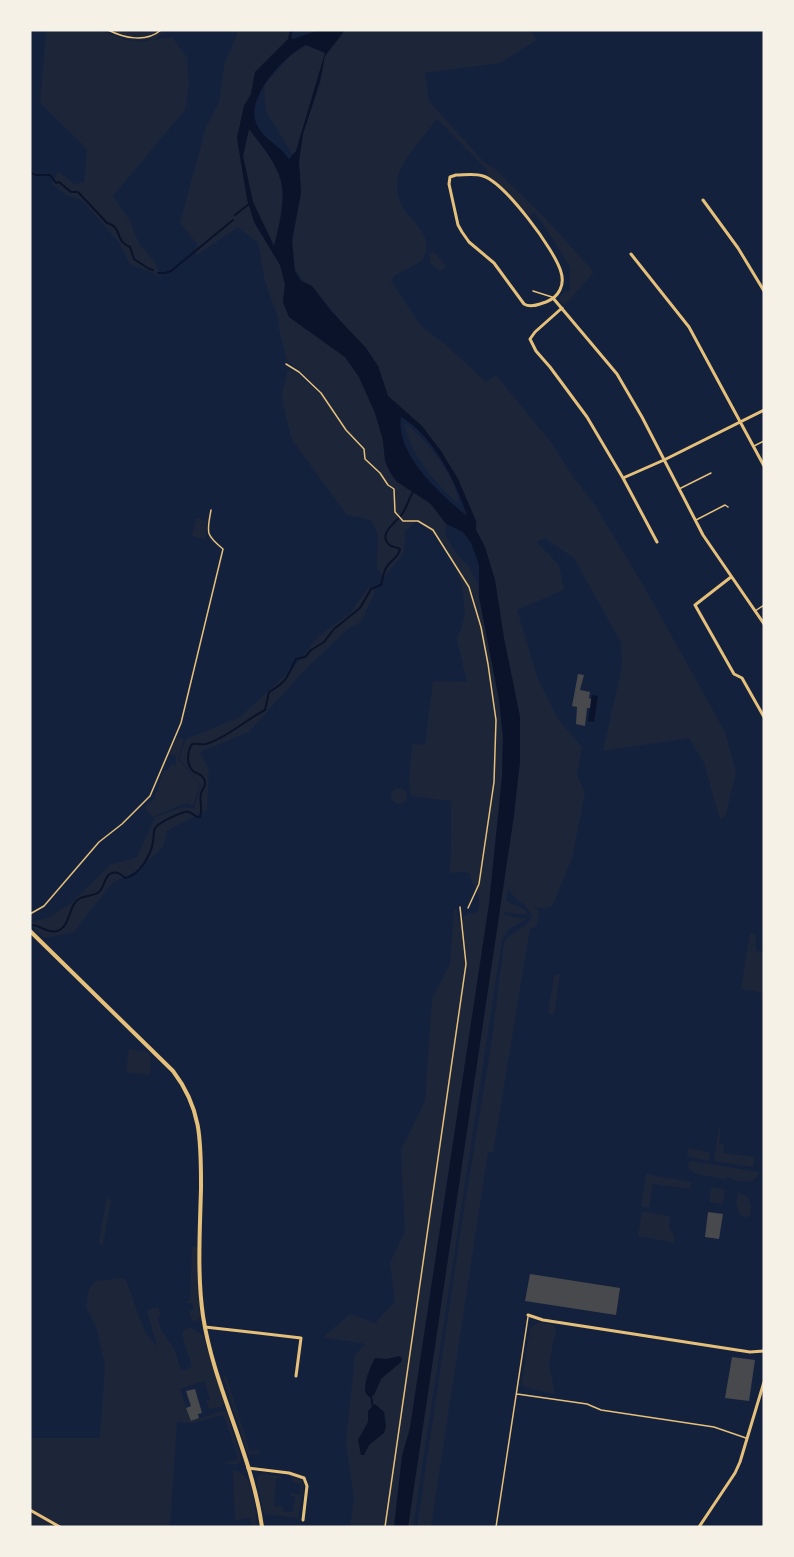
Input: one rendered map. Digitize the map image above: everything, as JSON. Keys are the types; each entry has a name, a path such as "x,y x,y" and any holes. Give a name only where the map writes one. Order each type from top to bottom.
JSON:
{"street":[{"path":"482,175 490,179 526,214 545,242 561,272 561,289 553,298 531,306 524,304 494,263 469,242 458,225 450,177 482,175"},
{"path":"704,200 738,248 764,291"},
{"path":"631,254 689,327 764,466"},
{"path":"553,298 617,374 695,521 764,624"},
{"path":"562,308 530,339 536,351 587,417 657,542"},
{"path":"623,478 764,410"},
{"path":"731,577 695,605 734,674 742,678 764,717"},
{"path":"31,933 166,1064 182,1082 189,1095 201,1135 201,1281 205,1327 248,1468 262,1527"},
{"path":"528,1315 543,1320 750,1352 764,1351"},
{"path":"205,1327 301,1338 296,1376"},
{"path":"699,1527 735,1473 764,1382"},
{"path":"248,1468 289,1473 304,1478 307,1486 303,1520"},
{"path":"30,1509 60,1527"}],"lane":[{"path":"533,291 553,298"},
{"path":"753,447 764,441"},
{"path":"679,489 711,473"},
{"path":"695,521 725,505 728,507"},
{"path":"755,611 764,605"},
{"path":"496,1527 528,1315"},
{"path":"517,1394 587,1404 601,1410 714,1428 747,1438"}],"path":[{"path":"108,30 135,39 145,38 161,30"},
{"path":"286,364 299,372 321,393 346,430 364,449 365,459 394,489 396,513 403,520 418,522 433,530 469,587 481,627 496,720 494,782 479,884 468,908"},
{"path":"30,914 44,906 99,842 122,824 150,796 181,723 223,549 207,533 211,510"},
{"path":"385,1527 464,982 466,964 460,907"}],"shaded area":[{"path":"46,30 93,30 138,42 154,39 135,41 114,35 113,30 167,30 155,39 172,37 187,57 189,84 185,110 113,196 130,221 139,244 155,262 160,276 130,264 120,244 82,200 66,195 52,184 58,171 74,184 84,182 87,149 40,103"},
{"path":"236,30 290,30 288,39 255,72 251,94 244,106 237,138 247,199 254,222 280,265 285,284 283,302 289,317 345,357 359,377 375,413 383,440 385,461 396,481 431,504 446,524 445,536 468,565 478,585 499,700 503,737 502,777 489,904 410,1428 402,1456 394,1527 350,1527 354,1499 346,1442 355,1354 366,1344 323,1337 350,1314 375,1323 395,1301 390,1263 405,1231 401,1150 425,1101 432,998 450,964 454,909 457,910 459,922 467,914 478,912 478,894 470,874 449,872 451,801 411,796 409,780 412,744 425,745 433,681 467,682 457,640 465,615 462,584 445,545 418,520 405,531 404,553 383,578 377,568 378,534 371,520 347,515 292,440 282,394 288,370 296,372 319,393 321,391 287,361 278,325 280,324 265,281 258,243 238,227 197,255 195,252 198,245 180,223 206,127 219,102 225,61 237,36"},
{"path":"290,30 293,30 291,38 293,39 319,30 345,30 325,56 320,82 303,134 299,162 301,192 292,240 295,271 301,281 312,286 331,311 366,348 378,366 388,396 422,426 458,479 476,521 476,530 485,547 495,580 520,717 520,761 514,815 408,1527 394,1527 402,1456 410,1428 489,904 502,777 503,737 499,700 479,597 479,565 471,543 463,532 446,524 431,504 396,481 385,461 383,440 375,413 359,377 345,357 289,317 283,302 285,284 280,265 254,222 247,199 237,138 244,106 251,94 255,72 288,39","holes":["306,45 325,53 296,151 289,159 260,130 254,114 256,103 268,79 287,58","249,129 268,154 279,174 282,205 274,246 253,202 243,156","401,417 423,435 433,447 457,489 467,516 422,472 412,459 401,431"]},
{"path":"345,30 530,30 537,40 500,63 425,73 429,101 485,163 494,168 544,217 594,272 565,305 560,301 560,296 565,291 570,291 570,267 542,222 534,213 530,216 487,175 487,170 437,119 401,167 397,189 400,202 425,238 426,248 422,261 394,276 391,281 422,327 445,344 486,382 496,375 553,445 593,502 645,588 725,732 736,772 726,814 720,820 704,763 689,738 603,751 622,666 621,643 574,558 544,538 537,542 559,565 564,590 517,610 538,679 558,719 582,747 577,775 585,793 572,858 553,905 545,909 534,907 539,911 537,926 530,929 493,1153 488,1152 431,1527 417,1527 463,1215 491,1046 504,943 507,938 527,924 532,916 508,889 506,901 524,909 528,915 504,912 504,915 527,919 509,929 502,940 413,1527 408,1527 514,815 520,761 520,717 495,580 485,547 477,534 476,521 458,479 422,426 388,396 378,366 312,286 302,279 296,269 293,244 301,194 300,151 305,124 324,58 293,155 266,112 264,85 291,55 306,45 325,53 325,56"},
{"path":"249,129 279,173 282,205 275,247 253,203 243,156"},
{"path":"433,251 446,266 440,271 430,263 430,255"},
{"path":"404,424 414,430 440,460 453,483 458,504 418,458"},
{"path":"196,518 208,521 205,539 192,536"},
{"path":"373,586 375,592 361,622 349,628 300,675 249,732 200,752 209,771 207,810 167,831 163,847 137,871 112,883 74,932 45,938 37,932 30,923 50,917 70,904 110,865 137,857 155,817 184,807 194,809 201,785 179,759 186,739 240,717 290,671 319,636 350,613 367,589"},
{"path":"592,695 598,696 594,722 588,721"},
{"path":"177,737 184,739 178,759 200,785 193,806 186,803 153,817 144,807 154,800 163,771 168,770 171,765 176,765 176,755 169,754"},
{"path":"399,788 407,796 399,804 391,796"},
{"path":"750,933 755,934 756,951 764,952 764,993 741,989"},
{"path":"560,974 554,1014 548,1013 554,977"},
{"path":"129,1049 148,1052 151,1059 150,1075 126,1072"},
{"path":"719,1128 721,1128 719,1143 724,1145 723,1153 755,1157 753,1167 714,1161"},
{"path":"688,1148 710,1152 709,1161 689,1157"},
{"path":"691,1161 759,1172 755,1179 748,1182 700,1175 689,1170 688,1164"},
{"path":"646,1174 691,1182 690,1189 653,1184 649,1208 641,1207"},
{"path":"711,1187 725,1189 723,1204 709,1202"},
{"path":"738,1192 748,1197 751,1207 748,1218 740,1215 736,1203"},
{"path":"108,1197 111,1200 103,1245 99,1243"},
{"path":"642,1211 670,1216 669,1228 674,1235 674,1243 638,1236"},
{"path":"192,1247 197,1247 200,1317 196,1322 192,1320 189,1311 194,1309 192,1303 186,1302 190,1300"},
{"path":"120,1278 126,1280 144,1330 157,1347 147,1310 158,1307 161,1315 158,1316 160,1325 174,1350 181,1371 192,1367 182,1335 183,1331 190,1327 203,1335 224,1403 221,1407 210,1409 206,1401 210,1399 204,1381 180,1389 191,1421 223,1411 227,1413 241,1460 237,1464 225,1464 225,1462 236,1461 238,1457 224,1415 192,1423 177,1422 170,1527 30,1527 30,1438 100,1438 105,1365 96,1327 86,1307 89,1288 96,1281"},
{"path":"539,1322 554,1325 556,1330 549,1364 555,1394 523,1387 530,1328"},
{"path":"399,1356 402,1358 401,1362 381,1379 374,1395 369,1397 365,1392 366,1383 375,1358 387,1359"},
{"path":"223,1376 226,1376 250,1451 259,1450 261,1458 259,1453 248,1455"},
{"path":"375,1404 384,1412 386,1426 384,1433 369,1445 364,1455 361,1455 358,1440 368,1422 368,1411"},
{"path":"233,1470 241,1473 250,1486 258,1527 252,1527 250,1518 235,1520"},
{"path":"262,1473 282,1477 282,1479 276,1478 274,1506 283,1507 283,1512 293,1512 295,1497 291,1496 291,1493 300,1495 301,1484 293,1483 292,1477 302,1480 303,1489 298,1520 264,1514 256,1478"}],"building":[{"path":"578,674 584,675 580,690 590,692 589,698 591,699 590,708 587,708 585,726 576,724 577,707 572,706"},
{"path":"708,1212 723,1214 719,1239 705,1237"},
{"path":"530,1274 620,1288 616,1315 525,1301"},
{"path":"732,1357 755,1360 749,1401 725,1398"},
{"path":"195,1389 202,1413 198,1414 199,1418 191,1421 186,1408 191,1406 186,1391"}],"waterway":[{"path":"30,172 35,175 50,175 56,183 59,182 71,192 78,192 107,223 115,228 122,241 130,247 134,259 153,270"},
{"path":"235,215 249,204"},
{"path":"158,273 171,271 233,220"},
{"path":"30,925 53,932 61,929 76,901 99,892 109,874 118,873 125,878 135,873 144,864 150,853 154,830 157,826 171,817 186,812 200,817 201,793 205,783 202,776 193,771 189,765 188,754 192,744 213,741 265,710 269,692 284,681 296,659 305,657 324,642 334,629 360,608 371,589 381,585 385,570 400,549 387,542 386,533 402,514 413,492"},
{"path":"371,1396 373,1408"}]}
